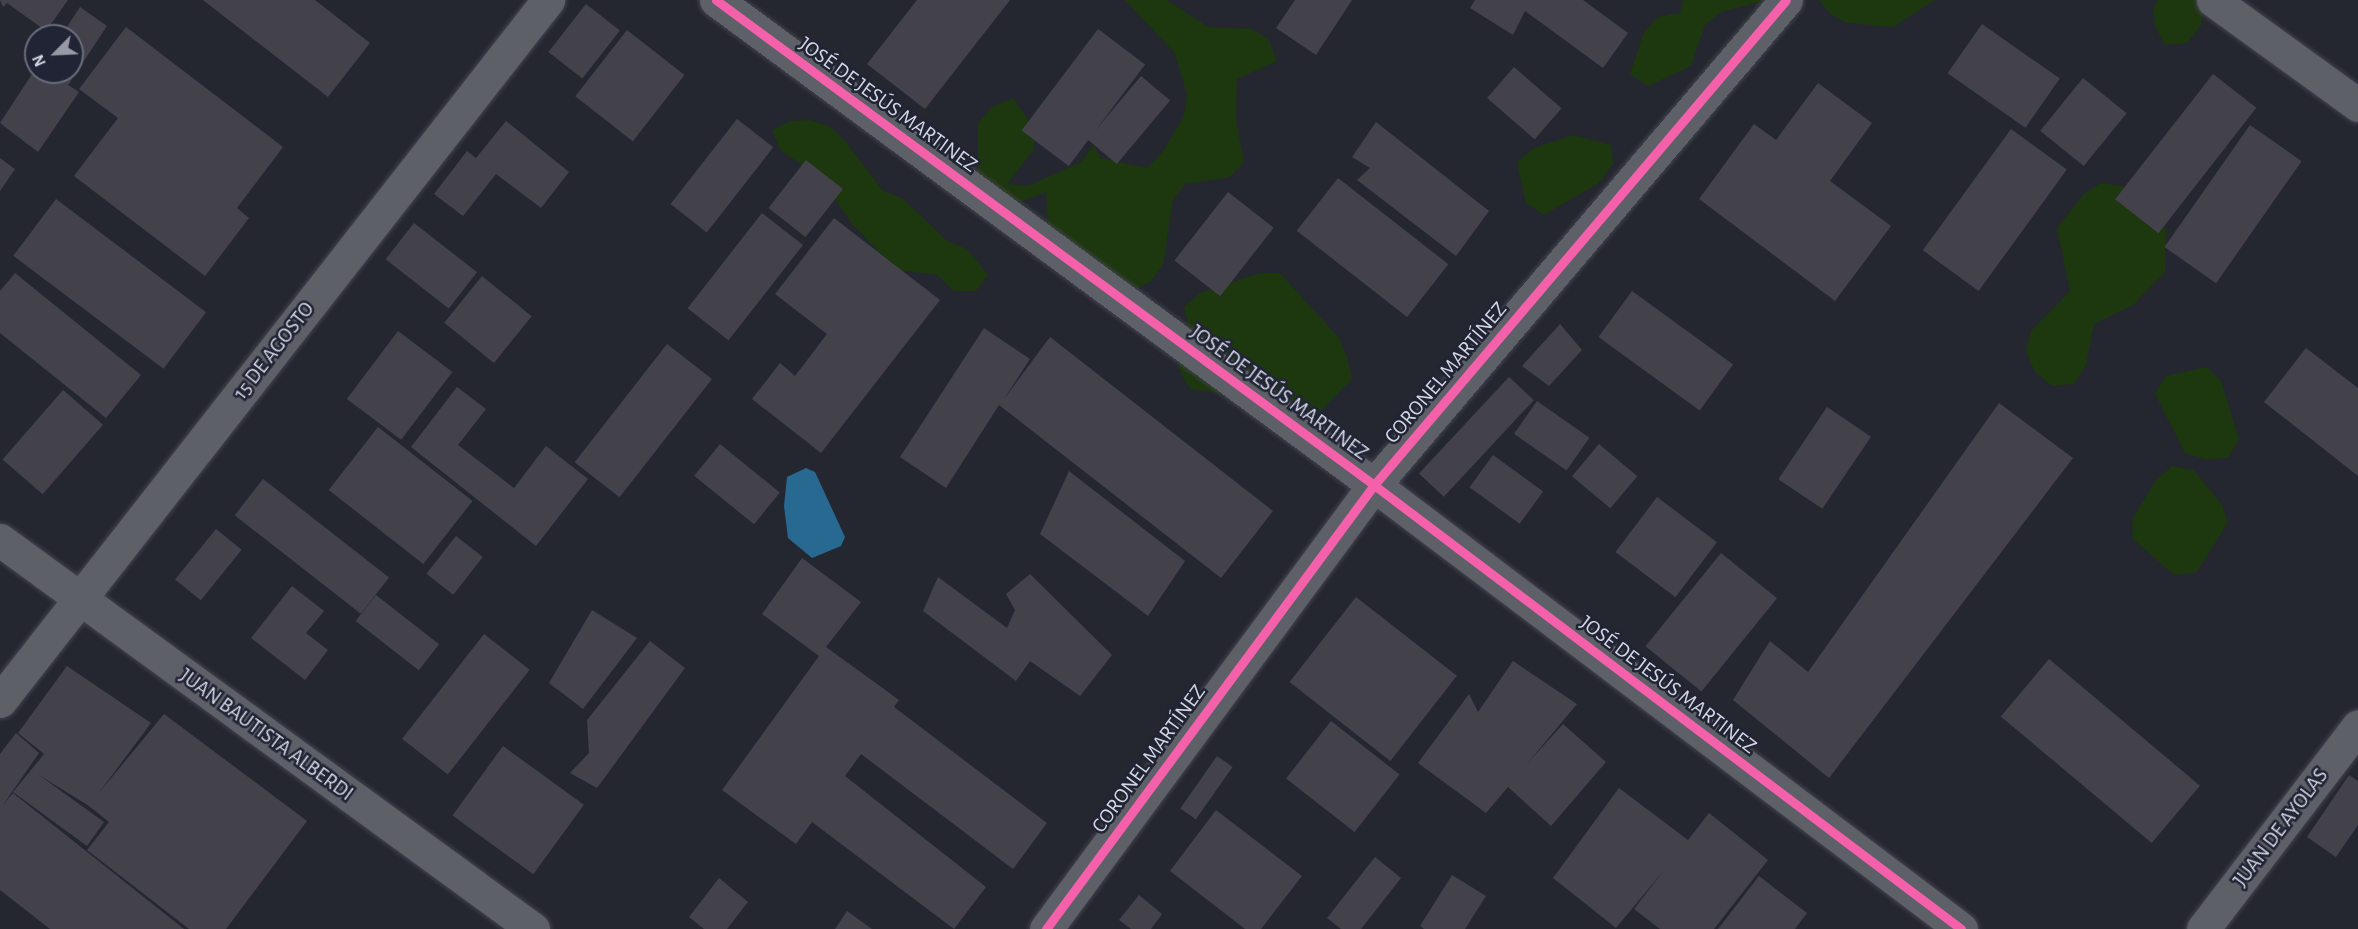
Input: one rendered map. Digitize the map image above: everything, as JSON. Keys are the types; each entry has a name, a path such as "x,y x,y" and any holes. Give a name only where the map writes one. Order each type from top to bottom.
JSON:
{"street":[{"name":"15 DE AGOSTO","path":"0,701 548,0"},
{"name":"JOSÉ DE JESÚS MARTINEZ","path":"716,0 1374,485 1960,929"},
{"name":"CORONEL MARTÍNEZ","path":"1046,929 1374,485 1786,0"},
{"path":"2213,0 2358,105"},
{"name":"JUAN BAUTISTA ALBERDI","path":"0,540 533,929"},
{"name":"JUAN DE AYOLAS","path":"2203,929 2358,726"}],"green space":[{"path":"1125,0 1167,0 1208,27 1252,29 1269,40 1277,61 1237,79 1236,120 1244,162 1230,177 1185,184 1173,200 1163,265 1151,281 1134,290 1049,241 1046,192 1015,204 966,185 978,168 978,123 992,107 1013,98 1036,132 1033,151 1007,184 1028,186 1081,162 1094,145 1100,158 1147,168 1162,153 1184,116 1187,94 1174,52"},
{"path":"1683,0 1768,0 1721,12 1705,25 1691,66 1648,86 1630,74 1644,32 1658,17 1680,13"},
{"path":"1819,0 1935,0 1893,27 1847,23 1829,13"},
{"path":"2158,0 2206,0 2201,25 2187,43 2165,45 2155,26 2153,7"},
{"path":"810,120 831,127 846,142 883,191 902,198 947,241 967,249 988,275 976,291 954,291 938,275 897,270 854,226 818,175 781,151 772,130 790,121"},
{"path":"1573,135 1611,145 1613,164 1599,183 1544,215 1526,203 1517,162 1534,148"},
{"path":"2101,183 2122,186 2166,228 2165,272 2133,305 2094,324 2086,365 2074,384 2052,386 2035,372 2026,351 2031,331 2070,291 2057,228 2084,194"},
{"path":"1259,273 1280,273 1339,338 1347,357 1352,379 1319,413 1298,415 1257,399 1190,389 1178,368 1188,324 1184,307 1200,293"},
{"path":"2207,367 2221,381 2239,439 2229,457 2208,460 2185,453 2155,394 2166,376"},
{"path":"2172,466 2193,470 2221,503 2228,522 2197,572 2174,575 2132,538 2133,518 2156,480"}],"water":[{"path":"806,468 815,472 845,537 841,546 812,558 788,538 784,506 787,477"}],"building":[{"path":"0,0 68,0 51,24 36,24 7,3 3,7"},
{"path":"203,0 315,0 370,43 328,97"},
{"path":"917,0 1010,0 925,109 867,64"},
{"path":"1295,0 1352,0 1316,55 1276,28"},
{"path":"1475,0 1583,0 1628,33 1603,68 1525,11 1513,35 1470,8"},
{"path":"586,4 620,30 582,79 548,52"},
{"path":"80,7 107,26 84,61 84,24 69,24"},
{"path":"1982,24 2060,78 2025,128 1948,73"},
{"path":"126,27 283,147 237,208 249,218 205,276 74,176 118,118 79,89"},
{"path":"1098,29 1145,65 1069,166 1022,130"},
{"path":"627,30 685,75 633,141 575,96"},
{"path":"1514,67 1562,108 1535,139 1487,98"},
{"path":"2213,74 2256,108 2158,233 2115,199"},
{"path":"1141,76 1170,100 1117,164 1088,140"},
{"path":"2083,78 2127,113 2084,166 2040,131"},
{"path":"1818,83 1872,123 1830,181 1891,226 1835,301 1699,199 1754,124 1776,140"},
{"path":"26,84 69,84 79,92 38,152 0,123"},
{"path":"737,119 773,147 707,232 671,204"},
{"path":"506,121 569,172 541,208 496,174 463,216 434,194 467,151 476,158"},
{"path":"1376,122 1489,211 1456,256 1357,180 1370,168 1352,157"},
{"path":"2250,125 2302,161 2216,283 2165,247"},
{"path":"2011,129 2067,170 1979,291 1923,250"},
{"path":"0,158 15,169 0,191"},
{"path":"806,160 843,189 805,237 768,208"},
{"path":"1338,178 1448,264 1407,317 1297,231"},
{"path":"1228,192 1274,228 1220,296 1174,261"},
{"path":"56,199 206,312 163,369 13,256"},
{"path":"762,213 803,245 728,340 688,308"},
{"path":"834,218 940,300 821,453 752,399 780,363 795,376 827,334 775,294"},
{"path":"414,223 477,272 449,309 386,259"},
{"path":"15,273 141,375 106,418 0,333 0,291"},
{"path":"482,276 532,316 494,363 444,323"},
{"path":"1632,291 1733,364 1700,411 1598,337"},
{"path":"1560,324 1582,350 1549,386 1522,366"},
{"path":"984,328 1030,359 1004,399 1050,337 1273,511 1221,578 999,405 946,488 900,457"},
{"path":"398,331 452,372 401,440 347,399"},
{"path":"667,344 712,379 620,497 575,462"},
{"path":"2306,348 2358,388 2358,476 2264,402"},
{"path":"1509,377 1534,400 1444,497 1419,474"},
{"path":"457,387 486,409 458,445 514,488 546,446 588,479 536,546 411,447"},
{"path":"63,390 103,425 43,494 3,459"},
{"path":"1537,401 1589,438 1566,470 1514,434"},
{"path":"1999,403 2073,458 1829,778 1733,700 1770,641 1808,672"},
{"path":"1827,407 1871,437 1822,509 1778,479"},
{"path":"378,427 473,501 423,564 329,490"},
{"path":"720,444 780,492 754,524 694,476"},
{"path":"1599,444 1637,476 1610,508 1572,476"},
{"path":"1493,455 1543,491 1520,524 1469,487"},
{"path":"1069,471 1185,561 1148,616 1040,534"},
{"path":"263,479 389,578 361,614 235,515"},
{"path":"1657,497 1717,542 1675,597 1615,552"},
{"path":"216,529 242,550 201,600 175,580"},
{"path":"456,536 483,557 453,595 426,574"},
{"path":"1721,553 1777,598 1701,692 1645,646"},
{"path":"802,558 861,602 826,647 899,700 894,707 1047,823 1013,869 861,754 845,776 986,887 954,929 812,822 796,844 722,790 819,656 762,614"},
{"path":"1030,574 1112,655 1080,696 1030,661 1016,681 923,611 938,577 1007,628 1015,610 1006,594"},
{"path":"292,586 324,611 306,633 328,650 305,680 251,638"},
{"path":"376,595 439,644 419,670 356,621"},
{"path":"1356,597 1457,676 1390,761 1290,682"},
{"path":"592,610 637,638 583,709 549,683"},
{"path":"484,634 530,670 448,775 402,739"},
{"path":"650,641 685,668 597,788 570,773 589,753 587,720"},
{"path":"2049,659 2200,786 2152,843 2001,716"},
{"path":"1513,661 1577,704 1526,765 1563,724 1606,762 1551,826 1508,787 1486,813 1418,763 1469,694 1478,712"},
{"path":"67,666 151,723 98,794 164,714 307,821 226,929 189,929 87,850 109,822 89,806 39,775 104,822 87,846 13,792 44,754 18,733"},
{"path":"1331,721 1400,775 1355,832 1286,779"},
{"path":"16,733 39,753 3,805 13,793 184,929 50,929 0,890 0,754"},
{"path":"503,746 584,805 533,874 452,816"},
{"path":"1217,756 1233,767 1196,819 1180,808"},
{"path":"2349,775 2358,781 2358,825 2336,857 2307,837"},
{"path":"1619,788 1688,840 1709,813 1768,860 1714,929 1660,929 1634,909 1665,869 1616,928 1553,878"},
{"path":"1216,810 1302,876 1261,929 1245,929 1170,871"},
{"path":"1375,857 1401,878 1361,929 1341,929 1327,918"},
{"path":"1452,875 1486,896 1465,929 1424,929 1420,926"},
{"path":"1759,876 1807,913 1795,929 1718,929"},
{"path":"719,878 748,902 727,929 704,929 689,917"},
{"path":"1139,895 1162,914 1151,929 1131,929 1119,920"},
{"path":"847,911 872,929 835,929"}],"cycle path":[{"path":"716,0 1374,485 1961,929"},
{"path":"1046,929 1374,485 1786,0"}]}
